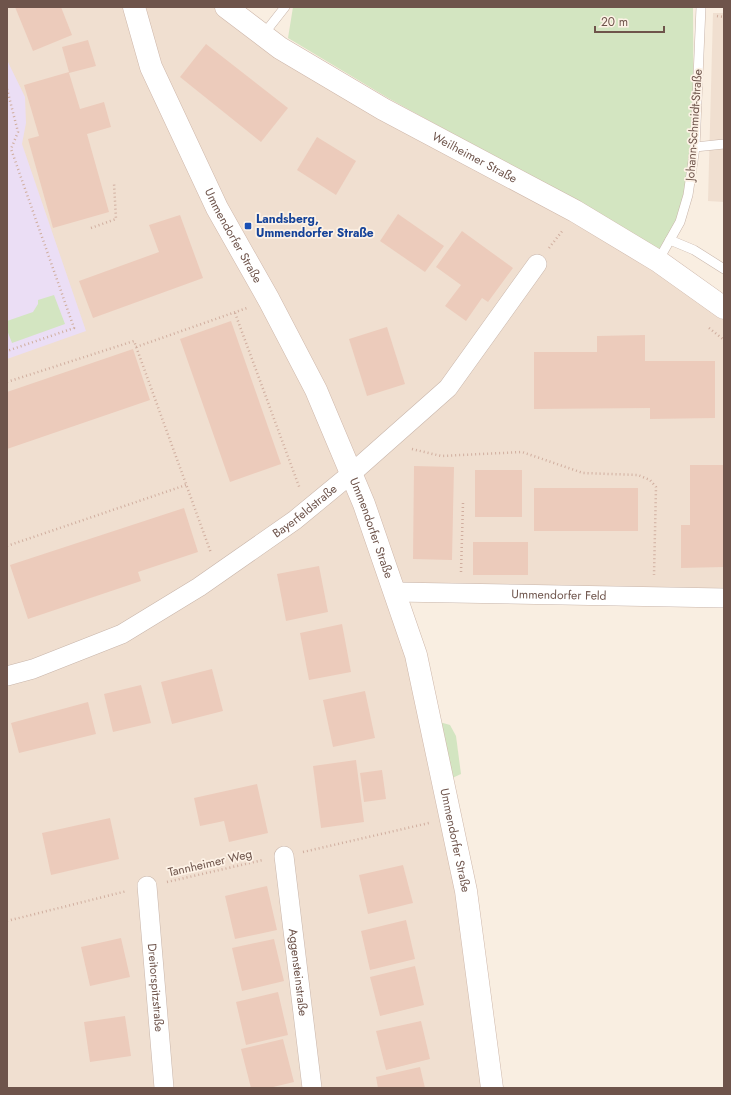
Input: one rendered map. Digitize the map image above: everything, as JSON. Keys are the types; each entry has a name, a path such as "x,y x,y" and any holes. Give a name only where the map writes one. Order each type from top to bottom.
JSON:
{"street":[{"name":"Ummendorfer Straße","path":"134,7 151,67 217,208 269,300 316,390 352,473 416,655 466,891 492,1088"},
{"name":"Weilheimer Straße","path":"226,7 280,48 383,109 568,207 658,261 724,308"},
{"name":"Bayerfeldstraße","path":"7,676 33,669 122,634 218,573 295,520 352,473 448,388 537,264"},
{"name":"Ummendorfer Feld","path":"395,592 653,598 724,598"},
{"name":"Aggensteinstraße","path":"284,856 312,1088"},
{"name":"Dreitorspitzstraße","path":"147,886 164,1088"}],"lane":[{"path":"263,35 285,7"},
{"name":"Johann-Schmidt-Straße","path":"658,261 680,222 688,194 695,147 701,7"},
{"path":"695,147 724,144"},
{"path":"670,240 694,250 724,269"}],"path":[{"path":"7,88 18,132 11,149 74,328 7,351"},
{"path":"91,228 116,219 114,183"},
{"path":"136,347 269,300"},
{"path":"235,313 308,509"},
{"path":"7,382 134,340 218,573"},
{"path":"393,436 411,449 441,456 522,452 583,473 638,475 650,480 656,487 653,598"},
{"path":"7,546 186,485"},
{"path":"460,593 463,503"},
{"name":"Tannheimer Weg","path":"7,921 147,886 418,826"}],"shaded area":[{"path":"7,7 127,7 266,308 346,473 292,517 120,628 7,670"},
{"path":"141,7 215,7 277,54 649,266 724,320 724,594 399,586 158,65"},
{"path":"713,13 724,13 724,202 708,201"},
{"path":"7,60 25,97 26,123 22,144 86,331 7,359"},
{"path":"349,480 409,655 460,894 485,1088 7,1088 7,679 125,638"}],"green space":[{"path":"293,7 693,7 694,176 676,235 662,252 577,202 388,98 288,38"},
{"path":"54,295 65,324 12,343 7,330 7,321 33,312 38,304 38,300"},
{"path":"436,721 450,725 456,736 461,774 448,780"}],"building":[{"path":"15,7 61,7 72,35 33,51"},
{"path":"88,40 96,66 69,73 80,109 104,102 111,127 87,134 109,212 53,228 28,139 39,136 24,85 69,72 62,47"},
{"path":"206,44 288,108 261,142 180,77"},
{"path":"317,137 356,161 336,195 297,170"},
{"path":"398,214 444,246 425,272 380,241"},
{"path":"180,215 203,278 93,318 79,281 159,252 149,225"},
{"path":"462,231 513,268 488,302 482,298 466,321 445,306 461,285 436,267"},
{"path":"231,321 281,464 230,482 180,339"},
{"path":"387,327 405,384 367,396 349,339"},
{"path":"645,335 645,361 715,361 715,418 650,419 650,408 534,409 534,352 597,352 597,336"},
{"path":"133,349 150,400 7,449 7,392"},
{"path":"690,465 724,465 724,567 681,568 681,525 690,525"},
{"path":"414,466 454,467 452,560 413,559"},
{"path":"475,470 522,470 522,517 475,517"},
{"path":"534,488 638,488 638,531 534,531"},
{"path":"184,508 198,552 138,572 141,581 28,619 10,565"},
{"path":"473,542 528,542 528,575 473,575"},
{"path":"319,566 328,612 286,621 277,574"},
{"path":"342,624 351,672 309,680 300,633"},
{"path":"212,669 223,711 172,724 161,682"},
{"path":"141,685 151,723 113,732 104,694"},
{"path":"365,691 375,738 333,747 323,700"},
{"path":"88,702 96,734 19,753 11,723"},
{"path":"356,760 364,822 321,828 313,766"},
{"path":"382,770 386,799 364,802 360,773"},
{"path":"257,784 268,833 229,842 224,821 200,826 194,798"},
{"path":"110,818 119,859 51,875 42,833"},
{"path":"403,865 413,903 368,914 359,875"},
{"path":"267,886 277,930 235,939 225,896"},
{"path":"406,920 415,959 370,970 361,931"},
{"path":"121,938 130,977 90,986 81,947"},
{"path":"274,939 284,981 242,991 232,948"},
{"path":"415,966 424,1005 380,1016 370,977"},
{"path":"278,992 288,1035 246,1045 236,1002"},
{"path":"125,1016 131,1056 90,1062 84,1022"},
{"path":"421,1021 430,1059 386,1070 376,1031"},
{"path":"283,1039 294,1082 269,1088 251,1088 241,1049"},
{"path":"420,1067 425,1088 378,1088 376,1077"}],"place":[{"name":"Landsberg, Ummendorfer Straße","path":"248,226"}]}
